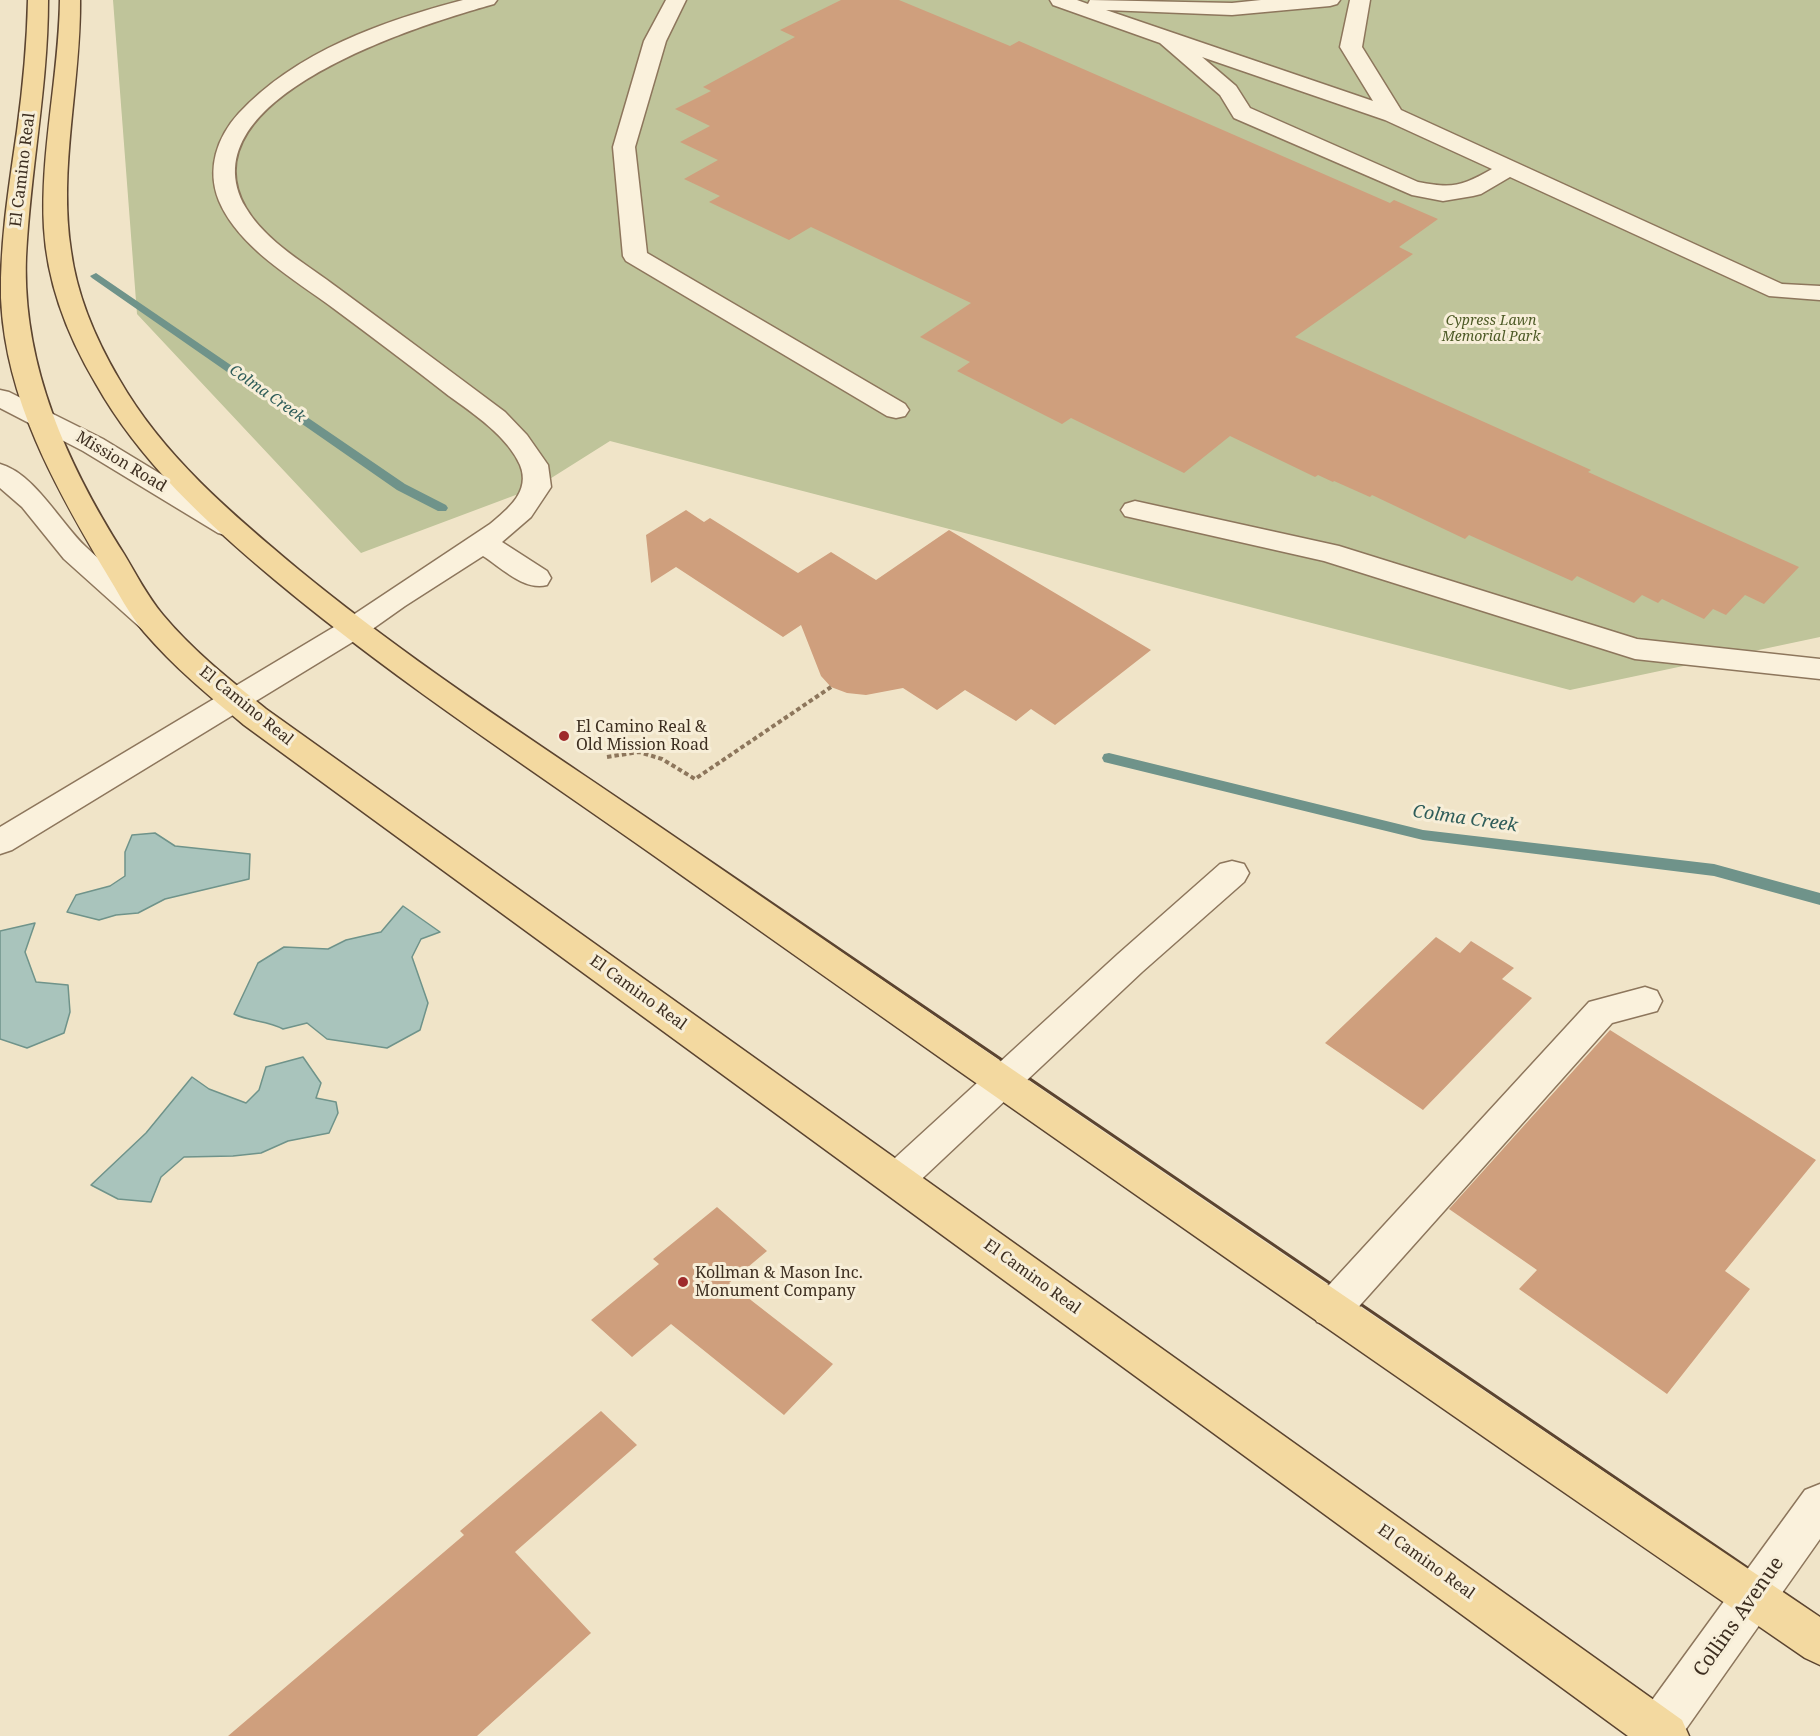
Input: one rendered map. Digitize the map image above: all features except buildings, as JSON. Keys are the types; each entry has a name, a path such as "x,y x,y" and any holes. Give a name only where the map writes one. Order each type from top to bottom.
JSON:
{"main road":[{"name":"El Camino Real","path":"38,0 36,53 14,258 13,301 17,331 40,417 52,451 81,508 153,623 207,677 235,701 1662,1733"},
{"name":"El Camino Real","path":"70,0 55,206 58,251 68,294 85,337 104,375 136,426 172,469 239,534 354,628 1003,1083 1820,1643"}],"street":[{"path":"0,842 354,628 382,605 482,542 520,513 537,487 534,465 517,441 496,418 273,251 242,221 227,191 225,162 235,131 261,103 301,74 432,6 487,0"},
{"path":"676,0 656,41 624,147 635,256 896,410"},
{"path":"1057,0 1232,9 1330,0"},
{"path":"1057,0 1393,115 1778,291 1820,315"},
{"path":"1360,0 1351,47 1393,115"},
{"path":"1168,38 1228,91 1242,113 1412,188 1443,194 1473,189 1510,168"},
{"path":"0,278 14,258"},
{"path":"1778,291 1820,293"},
{"name":"Mission Road","path":"0,398 120,460 239,534"},
{"path":"0,473 32,501 74,552 153,623"},
{"path":"1135,510 1329,553 1635,649 1820,669"},
{"path":"482,542 537,578"},
{"path":"897,1179 1130,963 1232,873"},
{"path":"1332,1310 1601,1012 1645,1001"},
{"name":"Collins Avenue","path":"1662,1733 1752,1597 1820,1504"}],"path":[{"path":"599,758 639,752 662,759 695,779 831,687"}],"green space":[{"name":"Cypress Lawn Memorial Park","path":"113,0 1820,0 1820,637 1570,690 610,441 537,487 361,553 137,314"}],"water":[{"path":"155,833 175,846 250,854 249,879 165,899 138,913 116,915 99,920 67,912 76,895 110,886 125,876 125,852 132,835"},
{"path":"403,906 440,932 421,939 412,957 428,1003 420,1030 387,1048 327,1039 307,1023 283,1029 234,1014 258,963 284,947 328,949 346,940 381,932"},
{"path":"35,923 25,952 36,982 68,985 70,1012 64,1033 27,1048 0,1039 0,931"},
{"path":"303,1057 321,1083 316,1098 336,1102 338,1113 329,1133 288,1141 261,1153 184,1157 161,1177 151,1202 118,1199 91,1185 146,1133 192,1077 209,1089 246,1103 259,1090 266,1067"}],"waterway":[{"name":"Colma Creek","path":"96,276 401,487 442,508"},
{"name":"Colma Creek","path":"1109,758 1423,835 1714,870 1820,899"}],"place":[{"name":"El Camino Real & Old Mission Road","path":"564,736"},
{"name":"Kollman & Mason Inc. Monument Company","path":"683,1282"}]}
